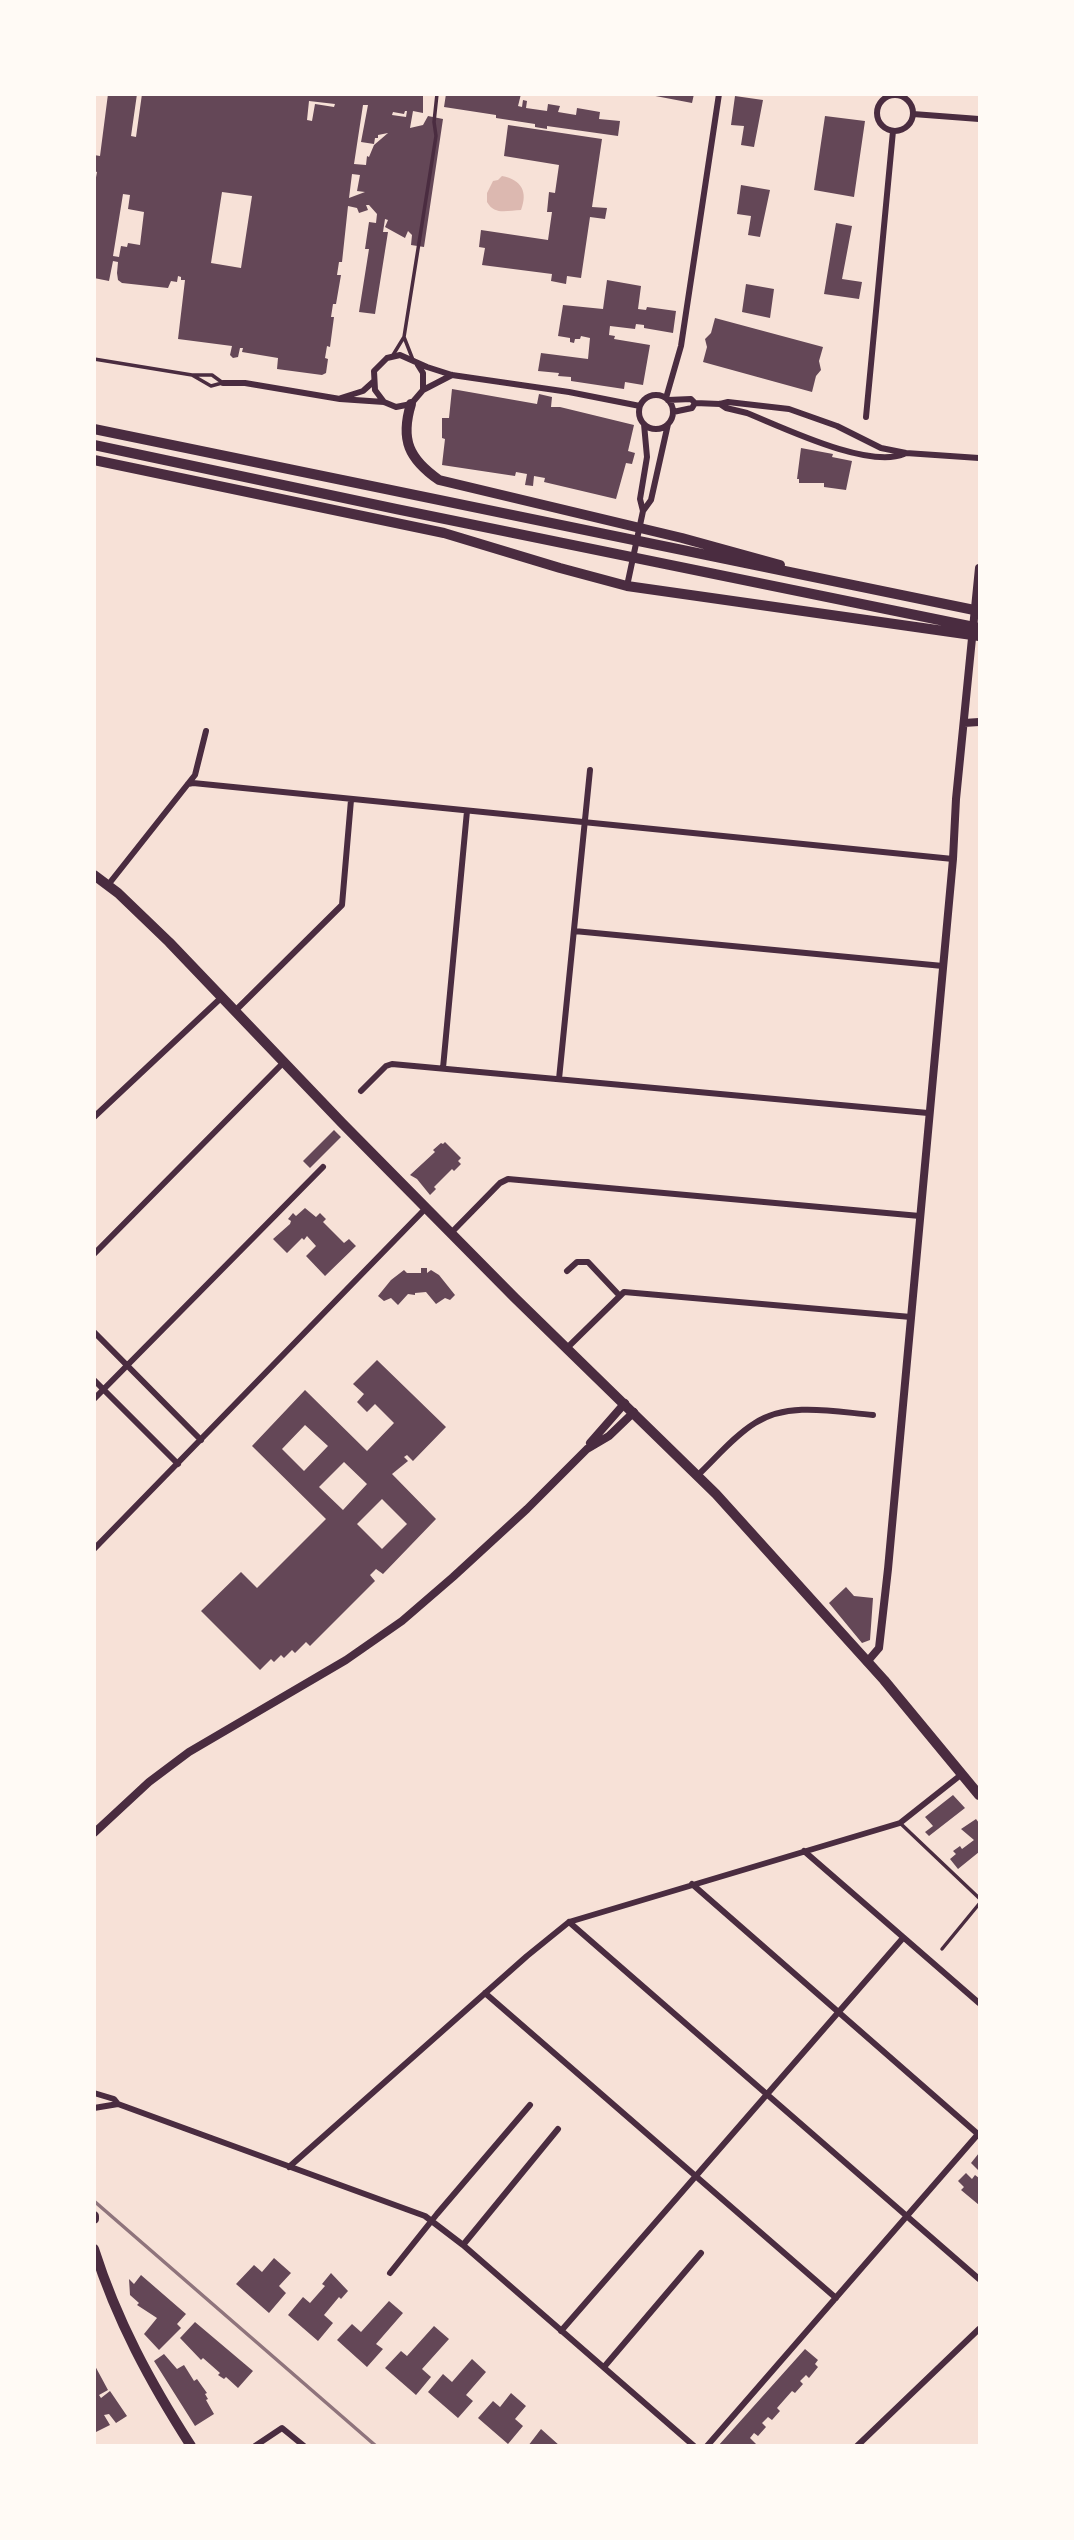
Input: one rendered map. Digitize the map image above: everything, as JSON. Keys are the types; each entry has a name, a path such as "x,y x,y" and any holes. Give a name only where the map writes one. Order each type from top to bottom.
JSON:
{"main road":[{"path":"411,404 405,432 409,447 416,462 439,480 771,561 803,574"},
{"path":"94,429 979,611"},
{"path":"94,445 979,628"},
{"path":"94,460 444,533 627,586 979,636"},
{"path":"94,875 151,924 426,1208 698,1475 867,1662 979,1795"},
{"path":"94,2249 127,2337 191,2445"}],"street":[{"path":"627,586 643,510 651,500 673,412 667,399 681,346 719,94"},
{"path":"895,95 906,99 913,114 906,127 893,131 883,127 877,112 881,102 895,95"},
{"path":"913,114 979,119"},
{"path":"866,417 893,131"},
{"path":"384,402 377,396 373,382 377,367 392,356 404,356 452,375 569,392 640,406"},
{"path":"415,361 423,373 423,390"},
{"path":"223,383 245,383 340,399 384,402 397,407 411,404 423,390 452,375"},
{"path":"340,399 363,391 373,382"},
{"path":"643,510 640,499 647,457 645,424 639,413 640,406 652,396 691,399 695,403 728,402 789,409 837,426 881,448 906,453 979,458"},
{"path":"673,412 692,408 695,403"},
{"path":"720,404 866,457 893,458 906,453"},
{"path":"645,424 659,429 668,424"},
{"path":"867,1662 879,1648 979,568"},
{"path":"964,723 979,722"},
{"path":"108,885 195,775 206,731"},
{"path":"559,1079 590,770"},
{"path":"188,784 953,859"},
{"path":"235,1011 340,909 351,800"},
{"path":"443,1068 467,811"},
{"path":"574,931 943,966"},
{"path":"94,1118 222,997"},
{"path":"94,1254 284,1062"},
{"path":"360,1091 389,1064 928,1113"},
{"path":"94,1399 323,1167"},
{"path":"451,1233 500,1183 508,1179 920,1216"},
{"path":"94,1549 426,1208"},
{"path":"567,1271 577,1262 588,1262 619,1295"},
{"path":"568,1347 624,1292 911,1317"},
{"path":"94,1332 201,1440"},
{"path":"94,1380 178,1464"},
{"path":"94,1833 149,1782 189,1752 346,1660 402,1621 453,1577 587,1449 625,1403"},
{"path":"698,1475 748,1428 772,1415 804,1409 873,1415"},
{"path":"587,1449 608,1436 634,1412"},
{"path":"289,2167 569,1922 900,1823 962,1774"},
{"path":"804,1851 979,2003"},
{"path":"692,1884 979,2134 707,2445"},
{"path":"569,1922 979,2280"},
{"path":"561,2331 904,1938"},
{"path":"485,1993 836,2298"},
{"path":"94,2093 114,2099 118,2104"},
{"path":"94,2108 118,2104 418,2213 463,2245 694,2445"},
{"path":"390,2273 530,2105"},
{"path":"463,2245 558,2129"},
{"path":"604,2367 701,2253"},
{"path":"857,2445 979,2329"},
{"path":"255,2445 282,2428 304,2445"}],"lane":[{"path":"392,356 404,337 420,226 424,222 436,136 434,122 438,94"},
{"path":"404,337 415,361"},
{"path":"94,359 212,376 223,383"},
{"path":"192,375 211,386 223,383"},
{"path":"900,1823 979,1898"},
{"path":"942,1949 979,1904"}],"shaded area":[{"path":"502,176 514,180 522,188 524,198 521,210 498,211 487,202 487,193 493,181"}],"building":[{"path":"108,94 137,94 131,136 136,137 142,94 423,94 423,113 413,111 410,128 423,125 428,116 443,119 424,247 411,245 412,235 408,231 405,238 385,227 388,220 385,219 383,232 388,232 375,314 359,312 369,249 365,249 369,222 376,223 377,214 369,205 366,205 368,210 359,213 357,208 348,206 342,262 339,262 337,275 341,275 331,317 334,317 330,347 327,346 325,358 328,359 326,373 322,375 277,369 278,358 242,352 243,348 240,348 238,357 233,358 230,355 232,346 178,339 185,280 181,280 181,277 178,276 177,282 171,281 168,288 122,283 118,280 118,262 113,261 109,281 94,278 94,188 97,172 94,171 94,155 100,156","holes":["309,101 335,104 334,107 315,104 312,121 307,120","363,105 368,105 361,142 374,144 378,135 388,133 374,145 369,157 367,156 366,165 354,164","407,111 406,117 392,115 393,112 404,114","352,174 360,175 357,191 365,192 349,198","222,192 252,196 241,268 211,263","123,194 130,195 128,209 144,212 140,245 128,243 127,247 121,246 119,257 113,256"]},
{"path":"446,94 521,94 518,106 522,107 523,100 527,101 526,108 547,111 548,104 560,106 558,112 576,115 577,108 600,112 599,119 620,121 618,136 547,126 547,129 535,127 535,124 496,118 496,115 444,107"},
{"path":"645,94 694,94 692,103"},
{"path":"735,96 763,100 754,147 741,145 744,126 731,125"},
{"path":"825,116 865,121 854,197 814,190"},
{"path":"508,125 602,139 592,207 607,208 605,219 590,217 581,278 567,276 566,284 551,281 552,274 482,265 485,248 479,247 481,230 548,240 552,212 547,212 549,192 555,193 559,165 504,156"},
{"path":"741,185 770,190 760,237 748,235 751,216 737,214"},
{"path":"836,223 852,226 842,279 862,282 859,299 824,294"},
{"path":"607,280 641,286 638,309 646,310 647,307 676,311 673,333 636,324 635,329 610,326 609,335 615,336 614,339 650,345 643,385 625,382 624,389 571,381 571,377 558,376 559,373 538,371 541,353 588,359 590,338 581,336 580,339 575,339 574,343 570,342 570,338 558,336 563,305 603,309"},
{"path":"746,284 774,289 770,318 742,312"},
{"path":"715,318 823,347 819,361 821,370 816,376 812,392 703,362 707,347 705,339 711,333"},
{"path":"452,389 537,404 539,394 552,397 551,407 634,425 628,451 635,453 632,464 626,463 616,499 544,482 545,478 534,476 533,486 525,485 527,474 516,472 515,476 442,465 445,439 442,438 442,418 449,418"},
{"path":"801,448 852,461 846,490 824,487 824,483 799,483 797,479"},
{"path":"334,1130 341,1137 310,1168 303,1161"},
{"path":"445,1142 461,1158 458,1161 461,1164 434,1187 436,1189 430,1195 417,1179 410,1175 435,1152 433,1150"},
{"path":"305,1208 316,1217 320,1213 326,1219 323,1222 344,1243 349,1239 356,1246 325,1276 306,1256 316,1246 307,1236 287,1253 273,1239 290,1224 288,1219 293,1213 296,1216"},
{"path":"421,1268 427,1268 427,1273 431,1270 439,1275 455,1295 450,1300 445,1298 436,1304 426,1292 408,1294 398,1305 391,1298 384,1301 378,1296 391,1280 404,1270 407,1273 421,1273"},
{"path":"377,1360 446,1427 413,1461 407,1455 404,1457 408,1461 392,1474 436,1519 383,1574 376,1569 370,1575 375,1581 310,1646 306,1642 295,1653 292,1650 284,1658 281,1655 274,1662 271,1659 260,1670 201,1611 241,1572 257,1588 326,1519 252,1446 305,1390 367,1451 394,1423 375,1404 367,1412 357,1402 364,1394 353,1384","holes":["305,1425 328,1446 304,1471 282,1449","344,1462 367,1484 343,1510 319,1487","382,1499 407,1524 382,1549 357,1524"]},
{"path":"846,1587 854,1596 873,1598 870,1640 862,1643 829,1603"},
{"path":"953,1795 965,1808 929,1836 925,1832 933,1826 925,1817"},
{"path":"976,1819 979,1823 979,1852 958,1869 950,1859 956,1854 953,1851 960,1846 962,1849 974,1840 961,1829"},
{"path":"979,2153 979,2171 971,2163"},
{"path":"966,2173 972,2179 975,2175 979,2178 979,2205 961,2190 964,2187 958,2181"},
{"path":"274,2258 291,2273 279,2286 286,2293 269,2313 236,2284 254,2265 262,2272"},
{"path":"331,2273 348,2291 341,2299 339,2297 324,2315 333,2323 318,2341 288,2315 303,2297 310,2303 325,2286 322,2284"},
{"path":"141,2275 186,2314 177,2324 181,2328 159,2350 144,2334 157,2318 137,2305 139,2303 130,2295 129,2279 134,2284"},
{"path":"389,2301 403,2313 376,2344 383,2349 367,2367 337,2340 352,2324 361,2332"},
{"path":"195,2322 253,2371 238,2388 226,2377 224,2379 218,2375 220,2373 203,2358 201,2360 180,2338"},
{"path":"434,2326 449,2339 422,2369 431,2377 416,2395 385,2368 401,2351 407,2356"},
{"path":"805,2349 818,2360 815,2364 818,2367 809,2378 806,2375 800,2381 803,2384 795,2393 792,2391 777,2408 780,2411 772,2420 768,2417 762,2423 766,2427 758,2436 754,2433 750,2438 758,2446 718,2446"},
{"path":"164,2354 177,2369 184,2365 194,2381 197,2379 207,2393 206,2400 214,2414 195,2426 154,2361"},
{"path":"472,2359 486,2372 466,2395 473,2401 458,2418 428,2392 443,2374 452,2382"},
{"path":"94,2364 108,2390 99,2395 101,2398 110,2391 127,2416 116,2423 109,2414 104,2415 110,2425 94,2433"},
{"path":"511,2393 526,2406 515,2419 523,2426 508,2444 478,2418 493,2401 500,2407"},
{"path":"541,2429 560,2446 528,2446"}],"railway":[{"path":"94,2201 376,2446"}]}
